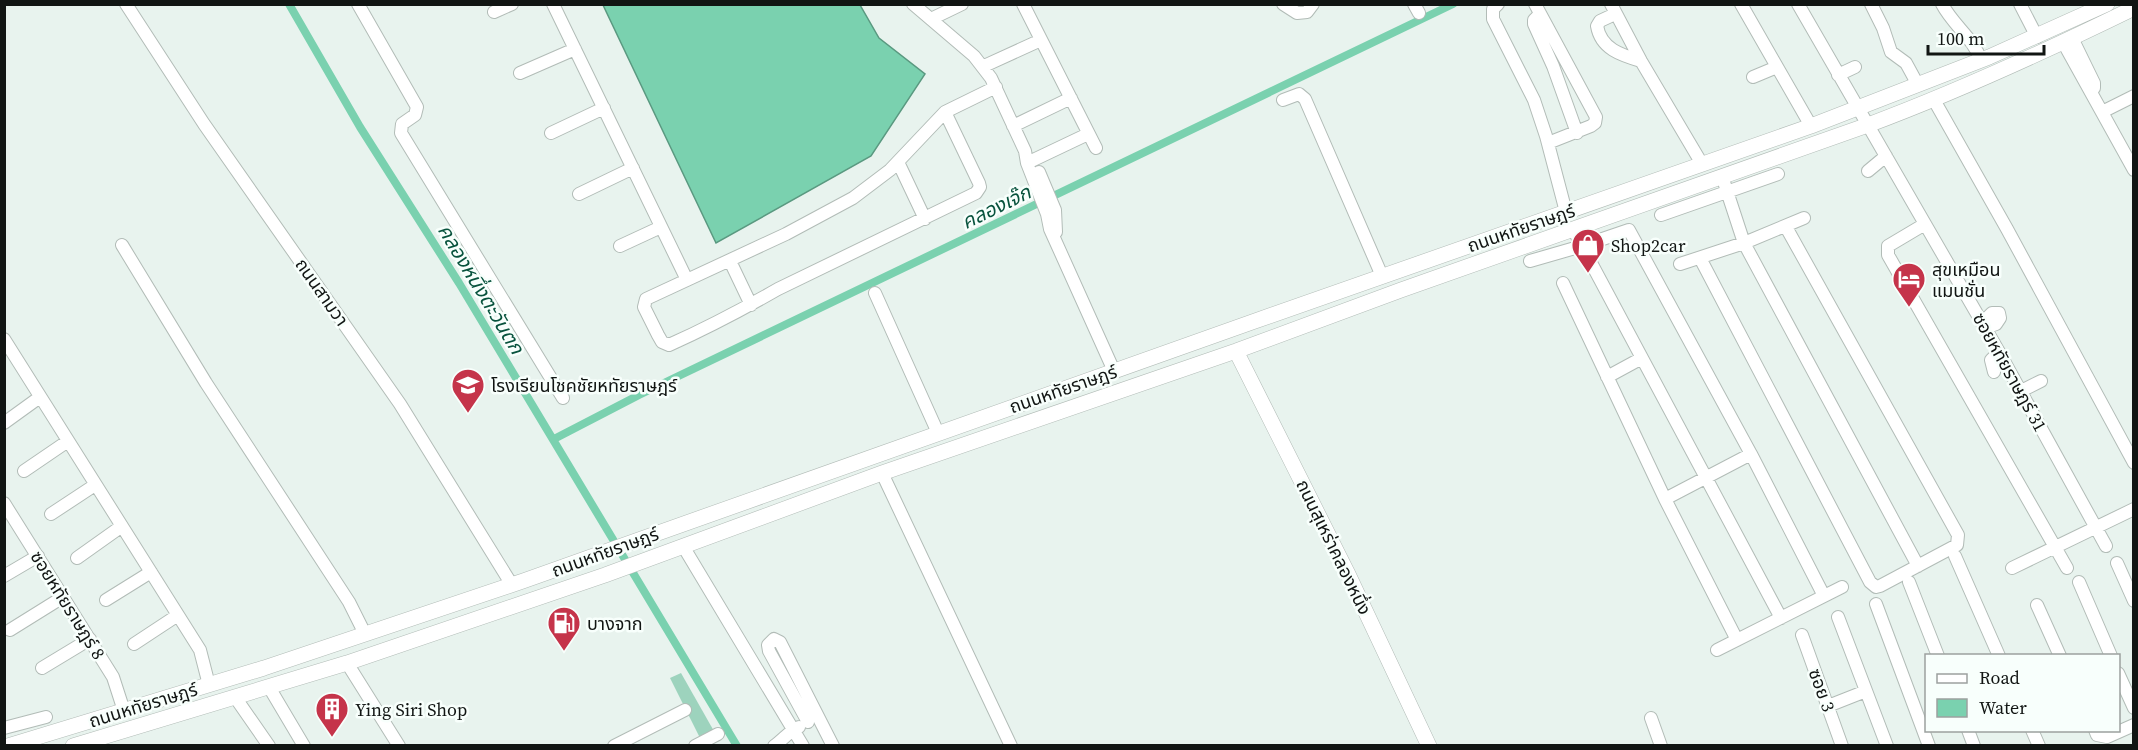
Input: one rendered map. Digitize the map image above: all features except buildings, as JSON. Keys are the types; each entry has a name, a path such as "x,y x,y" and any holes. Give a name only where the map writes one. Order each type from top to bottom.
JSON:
{"main road":[{"name":"ถนนหทัยราษฎร์","path":"8,746 264,668 512,585 1208,337 1811,126 1985,59 2107,4"},
{"name":"ถนนหทัยราษฎร์","path":"73,746 347,663 605,575 882,473 1236,351 1868,125 1934,100 2133,8"},
{"path":"1208,337 1236,351 1248,323"},
{"name":"ถนนสุเหร่าคลองหนึ่ง","path":"1236,351 1352,582 1429,746"},
{"path":"264,668 270,687"},
{"path":"209,685 213,703"}],"street":[{"name":"ถนนสามวา","path":"126,4 204,124 400,404 512,585"},
{"path":"358,4 417,107 415,115 402,124 401,133 563,398"},
{"path":"494,12 512,4"},
{"path":"553,4 687,280"},
{"path":"912,4 984,66 996,87 1051,212 1056,243 1114,371"},
{"path":"931,19 962,4"},
{"path":"1023,4 1096,148"},
{"path":"1283,4 1297,13 1307,12 1313,4"},
{"path":"1498,4 1493,9 1493,19 1534,100 1566,212"},
{"path":"1741,4 1811,126"},
{"name":"ซอยหทัยราษฎร์ 31","path":"1798,4 1999,352 2106,546"},
{"path":"1871,4 1883,27 1891,52 1906,63 1918,85"},
{"path":"1942,4 1985,59"},
{"path":"2020,4 2037,37"},
{"path":"1538,9 1596,117 1594,123 1577,133 1548,143"},
{"path":"1538,9 1534,24 1553,66 1577,133"},
{"path":"1641,61 1617,53 1606,46 1599,35 1597,26 1613,9 1702,164"},
{"path":"984,66 1041,40"},
{"path":"2068,40 2094,83 2094,95 2132,165"},
{"path":"520,73 575,49"},
{"path":"1753,77 1777,67"},
{"path":"1838,75 1855,67"},
{"path":"945,112 980,187 976,193 778,289 696,333 669,345 658,335 644,303 646,299 730,261 844,204 872,185 898,162 945,112 996,87"},
{"path":"1283,100 1299,94 1305,99 1382,276"},
{"path":"2103,112 2133,96"},
{"path":"1013,126 1071,98"},
{"path":"1934,100 2007,229 2133,462"},
{"path":"551,133 604,108"},
{"path":"1028,158 1088,134"},
{"path":"1868,171 1886,156"},
{"path":"898,162 925,219"},
{"path":"579,194 633,168"},
{"path":"1661,215 1778,174"},
{"path":"1722,176 1744,243 1918,566"},
{"path":"1680,264 1744,243 1804,218"},
{"path":"1925,224 1888,246 1888,255 2054,548 2067,567"},
{"path":"620,246 661,227"},
{"path":"1700,258 1870,582 1880,586 1957,545 1958,535 1786,227"},
{"path":"1573,229 1781,618"},
{"path":"1530,261 1629,230 1751,454 1824,596"},
{"path":"122,245 206,383 349,602 365,634"},
{"path":"730,261 751,305"},
{"path":"1563,283 1665,499 1737,640"},
{"path":"875,293 938,433"},
{"path":"6,347 200,650 209,685"},
{"path":"1994,372 1991,360 1999,352"},
{"path":"1607,377 1642,358"},
{"path":"2021,391 2041,381"},
{"path":"4,423 40,397"},
{"path":"24,471 68,441"},
{"path":"1665,499 1751,454"},
{"path":"882,473 1011,746"},
{"path":"51,514 95,485"},
{"name":"ซอยหทัยราษฎร์ 8","path":"4,503 8,517 38,556 113,677 124,711"},
{"path":"2012,568 2133,509"},
{"path":"77,558 122,526"},
{"path":"683,546 790,738 803,746"},
{"path":"4,576 38,556"},
{"path":"1955,556 1998,654"},
{"path":"2116,563 2133,601"},
{"path":"106,600 151,572"},
{"path":"1909,582 1937,654"},
{"path":"2079,582 2110,654"},
{"path":"1717,650 1842,587"},
{"path":"10,630 63,597"},
{"path":"1876,604 1929,746"},
{"path":"2037,605 2059,654"},
{"path":"134,644 178,615"},
{"path":"1838,618 1887,746"},
{"name":"ซอย 3","path":"1802,635 1842,746"},
{"path":"42,668 90,639"},
{"path":"813,719 780,642 774,639 768,645 769,651 813,719 833,746"},
{"path":"347,663 399,746"},
{"path":"2120,679 2133,708"},
{"path":"270,687 304,746"},
{"path":"1828,706 1866,691"},
{"path":"236,697 268,746"},
{"path":"614,746 685,710"},
{"path":"4,728 46,717"},
{"path":"1651,718 1661,746"},
{"path":"774,746 790,738 813,719"},
{"path":"2033,732 2039,746"},
{"path":"2096,732 2097,735 2107,736 2116,732"},
{"path":"695,746 718,734"}],"shaded area":[{"path":"681,673 715,733 701,740 670,678"}],"water":[{"path":"603,5 860,5 879,38 925,74 871,156 716,243"}],"waterway":[{"name":"คลองหนึ่งตะวันตก","path":"289,4 360,127 459,283 737,746"},
{"name":"คลองเจ๊ก","path":"554,439 639,395 1453,4"}],"place":[{"name":"Shop2car","path":"1588,274"},
{"name":"สุขเหมือน แมนชั่น","path":"1909,308"},
{"name":"โรงเรียนโชคชัยหทัยราษฎร์","path":"468,414"},
{"name":"บางจาก","path":"564,652"},
{"name":"Ying Siri Shop","path":"332,738"}]}
